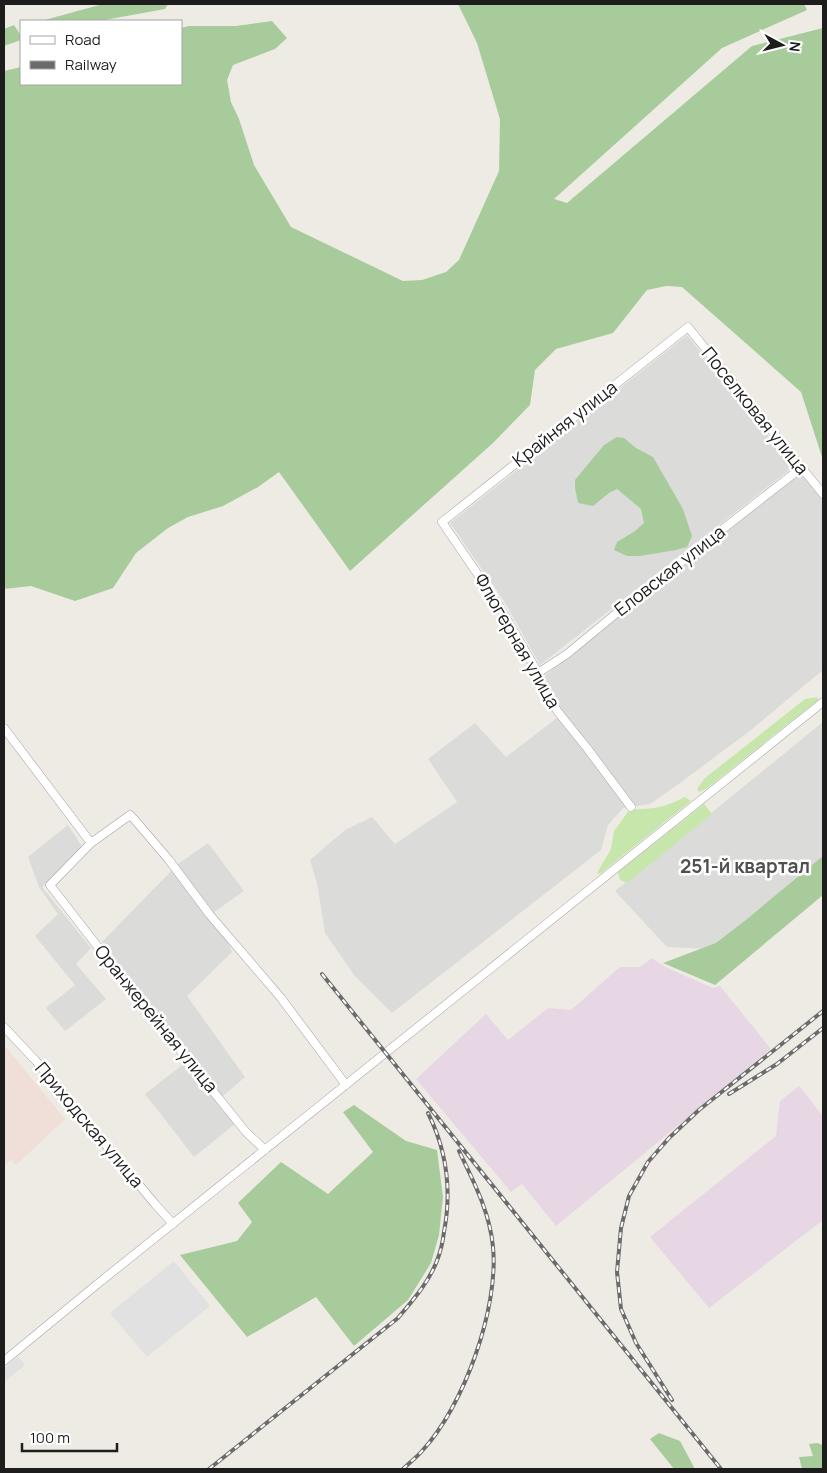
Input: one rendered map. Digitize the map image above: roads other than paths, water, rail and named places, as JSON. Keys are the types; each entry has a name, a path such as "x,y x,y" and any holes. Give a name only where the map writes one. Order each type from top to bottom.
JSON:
{"street":[{"name":"Поселковая улица","path":"688,327 823,494"},
{"name":"Крайняя улица","path":"442,522 688,327"},
{"name":"Еловская улица","path":"538,673 567,654 641,593 801,468"},
{"name":"Флюгерная улица","path":"442,522 498,604 538,673 542,689 631,807"},
{"path":"4,1361 823,702"},
{"path":"4,728 91,843 130,815 169,860 210,915 281,998 346,1085"},
{"name":"Оранжерейная улица","path":"91,843 50,885 135,995 246,1132 265,1150"},
{"name":"Приходская улица","path":"4,1027 36,1061 173,1224"}],"railway":[{"path":"322,974 721,1469"},
{"path":"672,1400 636,1343 621,1309 617,1272 621,1228 629,1196 648,1162 669,1138 699,1110 823,1011"},
{"path":"729,1094 777,1064 823,1028"},
{"path":"209,1469 398,1318 426,1282 435,1266 441,1248 448,1201 444,1156 428,1113"},
{"path":"403,1469 422,1451 452,1409 476,1355 490,1298 493,1247 489,1222 459,1151"}],"district":[{"name":"251-й квартал","path":"745,866"}]}
